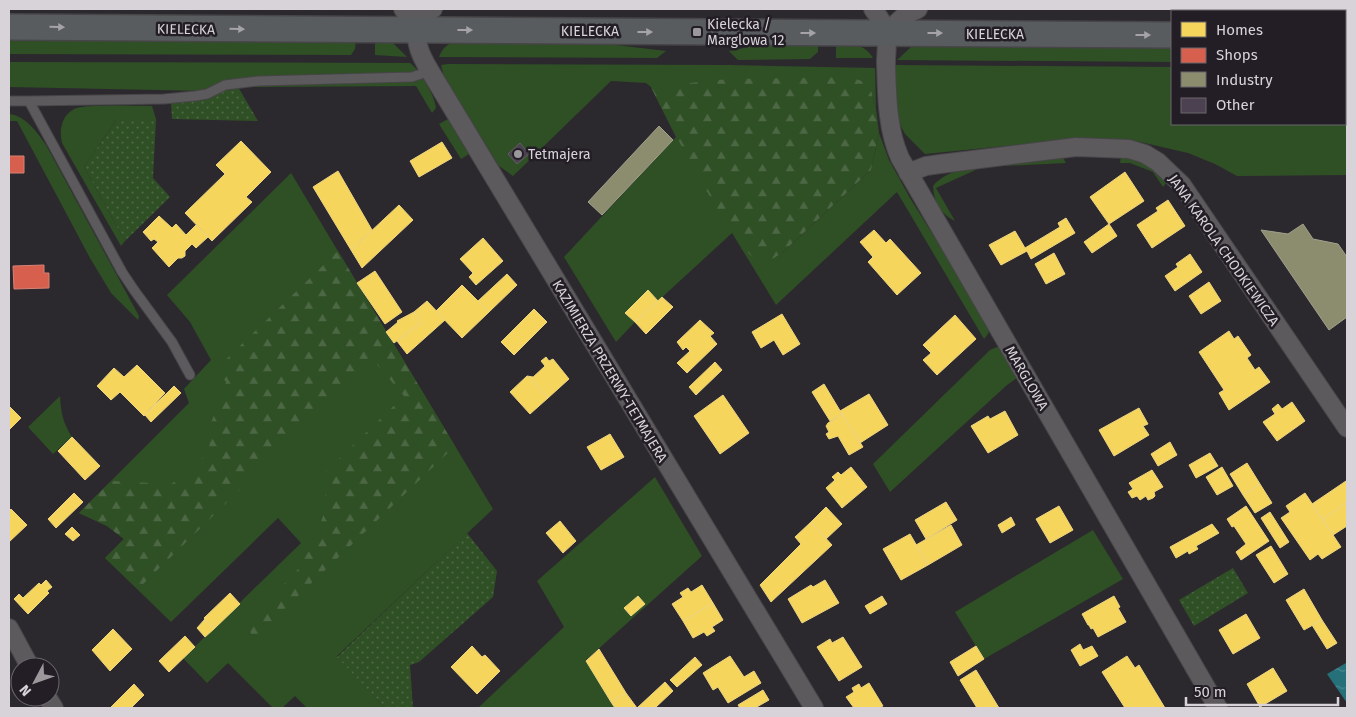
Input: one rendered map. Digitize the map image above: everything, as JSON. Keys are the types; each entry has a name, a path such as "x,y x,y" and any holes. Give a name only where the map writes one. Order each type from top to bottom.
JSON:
{"main road":[{"path":"1239,9 1347,10"},
{"name":"KIELECKA","path":"9,27 1171,35"}],"street":[{"name":"KAZIMIERZA PRZERWY-TETMAJERA","path":"403,9 409,15 416,30 418,46 430,71 814,708"},
{"path":"416,30 423,16 433,9"},
{"name":"MARGLOWA","path":"873,9 880,18 886,33 890,130 894,145 908,173 1218,708"},
{"path":"886,33 904,16 918,9"},
{"name":"JANA KAROLA CHODKIEWICZA","path":"908,173 926,166 1076,147 1129,149 1145,154 1169,171 1182,185 1347,428"},
{"path":"9,628 25,657"}],"lane":[{"path":"9,100 196,96 207,94 226,85 258,81 412,77 430,71"},
{"path":"29,101 122,272 172,342 190,375"}],"green space":[{"path":"9,38 356,39 355,49 351,55 9,54"},
{"path":"375,40 393,43 407,57 375,55"},
{"path":"459,41 583,41 666,51 657,58 439,57 446,46"},
{"path":"818,43 818,52 810,59 738,60 729,51 758,45"},
{"path":"836,43 853,44 862,47 873,58 836,58"},
{"path":"918,44 1171,45 1171,62 897,60 911,47"},
{"path":"9,62 410,63 418,71 426,84 436,108 432,113 416,86 238,87 205,91 9,87"},
{"path":"441,65 729,65 875,68 876,109 871,90 677,137 733,233 747,250 782,253 871,170 879,133 889,160 910,198 990,326 988,334 984,339 897,192 776,305 732,233 658,301 648,291 626,313 635,322 616,342 564,257 676,137 651,87 646,83 611,81 513,176 499,166 444,77"},
{"path":"895,65 1171,67 1171,125 1346,125 1347,68 1347,175 1237,176 1215,164 1188,153 1136,141 1075,139 925,154 905,134 897,119"},
{"path":"851,77 864,82 871,90 876,109 879,133 871,170 782,253 768,261 758,261 747,252 718,209 651,87 728,79"},
{"path":"238,87 258,121 172,119 171,103 211,96 224,89"},
{"path":"152,106 156,119 117,119 84,167 125,241 121,246 62,143 62,124 70,112 80,107"},
{"path":"9,114 26,121 46,145 139,316 138,320 111,293 90,258 17,121 9,121"},
{"path":"117,119 156,119 153,178 170,197 125,241 84,167"},
{"path":"448,119 469,154 461,159 439,124"},
{"path":"1062,156 1066,163 982,167 936,188 955,221 945,215 936,202 933,186 943,177 957,170 993,162"},
{"path":"1121,156 1136,159 1152,166 1166,183 1163,187 1153,172 1130,163 1120,163"},
{"path":"291,173 493,509 337,656 385,708 307,708 295,696 282,708 273,708 228,663 207,683 183,658 301,543 278,518 171,622 105,558 124,539 107,526 79,513 189,403 184,389 211,360 190,322 167,295"},
{"path":"338,251 455,446 253,639 247,623 299,568 319,527 327,505 323,474 404,396 373,360 138,589 105,558 124,539 107,526 79,513 111,481 171,484 192,471 209,450 211,423 226,382 216,369"},
{"path":"1001,347 1017,378 890,492 873,464 990,350"},
{"path":"60,396 63,418 72,437 53,454 28,427"},
{"path":"655,477 702,556 586,660 615,708 478,708 564,627 537,581"},
{"path":"1093,530 1123,579 984,659 955,612"},
{"path":"467,533 497,571 493,597 419,662 410,665 413,708 385,708 337,657"},
{"path":"1233,568 1248,593 1194,626 1179,600"}],"water":[{"path":"1346,663 1347,666 1347,703 1327,674"}],"building: Homes":[{"path":"241,141 271,172 246,197 252,202 212,241 185,213 225,174 216,165"},
{"path":"442,142 452,158 419,177 410,161"},
{"path":"338,171 372,230 351,250 313,187"},
{"path":"1125,172 1144,201 1109,224 1090,197"},
{"path":"1168,200 1185,226 1152,248 1137,225 1158,211 1156,208"},
{"path":"399,205 413,220 362,268 351,250"},
{"path":"159,216 172,228 176,224 186,235 196,225 208,237 196,248 192,244 185,251 185,256 178,258 169,267 152,248 158,242 154,239 151,241 143,232"},
{"path":"1066,218 1075,233 1031,259 1027,251 1001,265 989,245 1015,231 1025,248 1060,227 1058,223"},
{"path":"1109,224 1117,236 1092,253 1084,242"},
{"path":"874,230 886,243 890,239 921,273 897,295 868,262 873,257 860,242"},
{"path":"483,238 503,261 476,285 469,277 473,273 460,259"},
{"path":"1054,253 1065,274 1046,284 1035,264"},
{"path":"1190,254 1202,272 1175,291 1165,276 1178,267 1176,264"},
{"path":"375,271 402,312 385,324 357,283"},
{"path":"507,274 517,285 489,312 478,301"},
{"path":"1209,282 1221,301 1201,314 1189,296"},
{"path":"462,285 489,312 462,338 436,311"},
{"path":"648,290 658,301 635,322 625,313"},
{"path":"662,297 673,307 646,334 635,322"},
{"path":"427,301 445,320 407,354 397,341 421,323 414,312"},
{"path":"534,309 547,322 514,355 501,342"},
{"path":"414,312 421,323 394,343 386,332 397,321"},
{"path":"782,314 800,344 783,355 774,340 761,348 752,332"},
{"path":"955,315 976,339 937,375 923,360 931,353 923,345"},
{"path":"700,320 714,333 710,336 717,344 687,373 677,363 690,351 686,347 683,350 677,342"},
{"path":"1229,331 1234,339 1238,336 1251,355 1247,358 1255,370 1259,367 1270,382 1229,410 1219,393 1224,390 1199,352"},
{"path":"546,357 549,361 553,359 569,379 548,398 531,379 545,366 541,361"},
{"path":"715,362 722,370 696,395 689,387"},
{"path":"137,365 165,393 144,416 120,392 111,400 97,386 114,368 124,377"},
{"path":"527,376 533,377 531,379 548,398 530,414 510,392"},
{"path":"824,384 842,414 830,421 812,392"},
{"path":"174,386 181,393 151,422 145,415"},
{"path":"869,394 888,425 860,443 840,411"},
{"path":"723,395 749,433 720,454 694,416"},
{"path":"1292,402 1305,421 1277,441 1263,422 1275,414 1272,409 1278,404 1282,409"},
{"path":"9,406 21,418 9,430"},
{"path":"1139,408 1148,424 1143,426 1149,435 1114,456 1099,430"},
{"path":"1005,411 1018,435 988,453 971,426 988,416 990,419"},
{"path":"842,414 863,447 849,455 838,436 829,439 826,434 829,432 826,426 828,423"},
{"path":"610,434 624,457 601,470 587,447"},
{"path":"72,437 100,466 85,480 58,451"},
{"path":"1170,442 1177,455 1158,466 1151,454"},
{"path":"1210,453 1218,466 1196,478 1189,465"},
{"path":"1247,463 1260,484 1243,495 1230,474"},
{"path":"851,467 867,487 842,508 826,488 835,480 832,477 838,472 841,475"},
{"path":"1222,467 1233,486 1217,495 1206,477"},
{"path":"1152,470 1163,487 1154,492 1155,496 1148,500 1146,496 1140,500 1137,496 1132,498 1128,492 1133,489 1129,483"},
{"path":"1346,481 1347,502 1322,520 1312,504"},
{"path":"1260,484 1272,503 1255,513 1243,495"},
{"path":"74,493 83,502 56,528 48,519"},
{"path":"1305,493 1341,547 1322,559 1318,554 1310,560 1281,518 1290,512 1286,506"},
{"path":"946,502 957,520 926,539 915,520"},
{"path":"1347,502 1347,526 1333,535 1322,520"},
{"path":"1059,506 1073,530 1050,543 1036,519"},
{"path":"1246,506 1269,541 1241,560 1236,552 1246,544 1227,519"},
{"path":"826,507 842,524 826,539 811,522"},
{"path":"11,509 27,525 9,542 9,511"},
{"path":"1270,512 1289,542 1280,548 1261,518"},
{"path":"1011,517 1015,525 1002,533 998,525"},
{"path":"560,521 576,541 563,553 546,533"},
{"path":"811,522 832,545 771,602 760,585 801,544 795,537"},
{"path":"1212,524 1219,533 1196,546 1198,549 1189,554 1188,551 1176,558 1170,547"},
{"path":"951,525 962,545 928,565 916,545"},
{"path":"72,527 80,535 73,541 65,534"},
{"path":"910,534 928,565 901,580 883,549"},
{"path":"1271,546 1288,574 1274,583 1256,555"},
{"path":"46,580 52,587 47,591 49,593 28,614 14,599 19,594 23,598 39,583 41,585"},
{"path":"825,580 839,603 802,623 788,599 811,585 813,587"},
{"path":"702,585 713,603 683,621 672,604 683,597 680,593 688,588 691,592"},
{"path":"1304,589 1322,620 1304,630 1286,600"},
{"path":"230,593 240,604 214,629 204,618"},
{"path":"638,596 645,604 631,616 624,608"},
{"path":"882,596 887,604 870,614 865,606"},
{"path":"1114,596 1126,622 1098,637 1082,614"},
{"path":"713,603 723,620 712,627 715,631 707,636 704,632 693,638 683,621"},
{"path":"1246,614 1260,638 1233,654 1219,630"},
{"path":"205,619 214,629 205,637 197,628"},
{"path":"1322,620 1337,643 1327,649 1312,625"},
{"path":"113,629 132,649 110,671 92,650"},
{"path":"185,636 195,647 169,672 159,661"},
{"path":"843,637 862,667 839,681 817,647 830,639 832,643"},
{"path":"1080,644 1083,650 1092,646 1098,656 1080,666 1071,650"},
{"path":"472,646 482,657 485,655 500,671 477,694 451,667"},
{"path":"976,646 984,659 958,676 950,662"},
{"path":"599,649 626,693 611,702 586,661"},
{"path":"730,656 744,677 754,671 761,683 728,703 718,687 713,690 703,673"},
{"path":"1127,656 1135,668 1139,665 1165,708 1125,708 1102,672"},
{"path":"695,657 702,665 677,687 670,680"},
{"path":"1273,668 1287,691 1260,707 1247,684"},
{"path":"976,670 999,708 977,708 960,680"},
{"path":"665,682 673,691 655,708 637,708"},
{"path":"869,683 883,706 878,708 854,708 846,697 854,692 852,688 859,684 861,688"},
{"path":"134,684 144,695 131,708 110,708"},
{"path":"763,690 769,700 755,708 740,708 738,705"},
{"path":"626,693 637,708 615,708 611,702"}],"building: Shops":[{"path":"9,156 24,156 24,173 9,173"},
{"path":"44,265 44,273 49,273 49,288 14,289 13,266"}],"building: Industry":[{"path":"659,126 673,140 602,215 588,202"},
{"path":"1303,224 1313,239 1338,244 1347,257 1347,317 1329,330 1261,230 1288,234"}],"building: Other":[{"name":"Tetmajera","path":"520,143 529,154 517,164 508,154"}],"place":[{"name":"Kielecka / Marglowa 12","path":"697,32"},
{"name":"Tetmajera","path":"518,154"}]}
